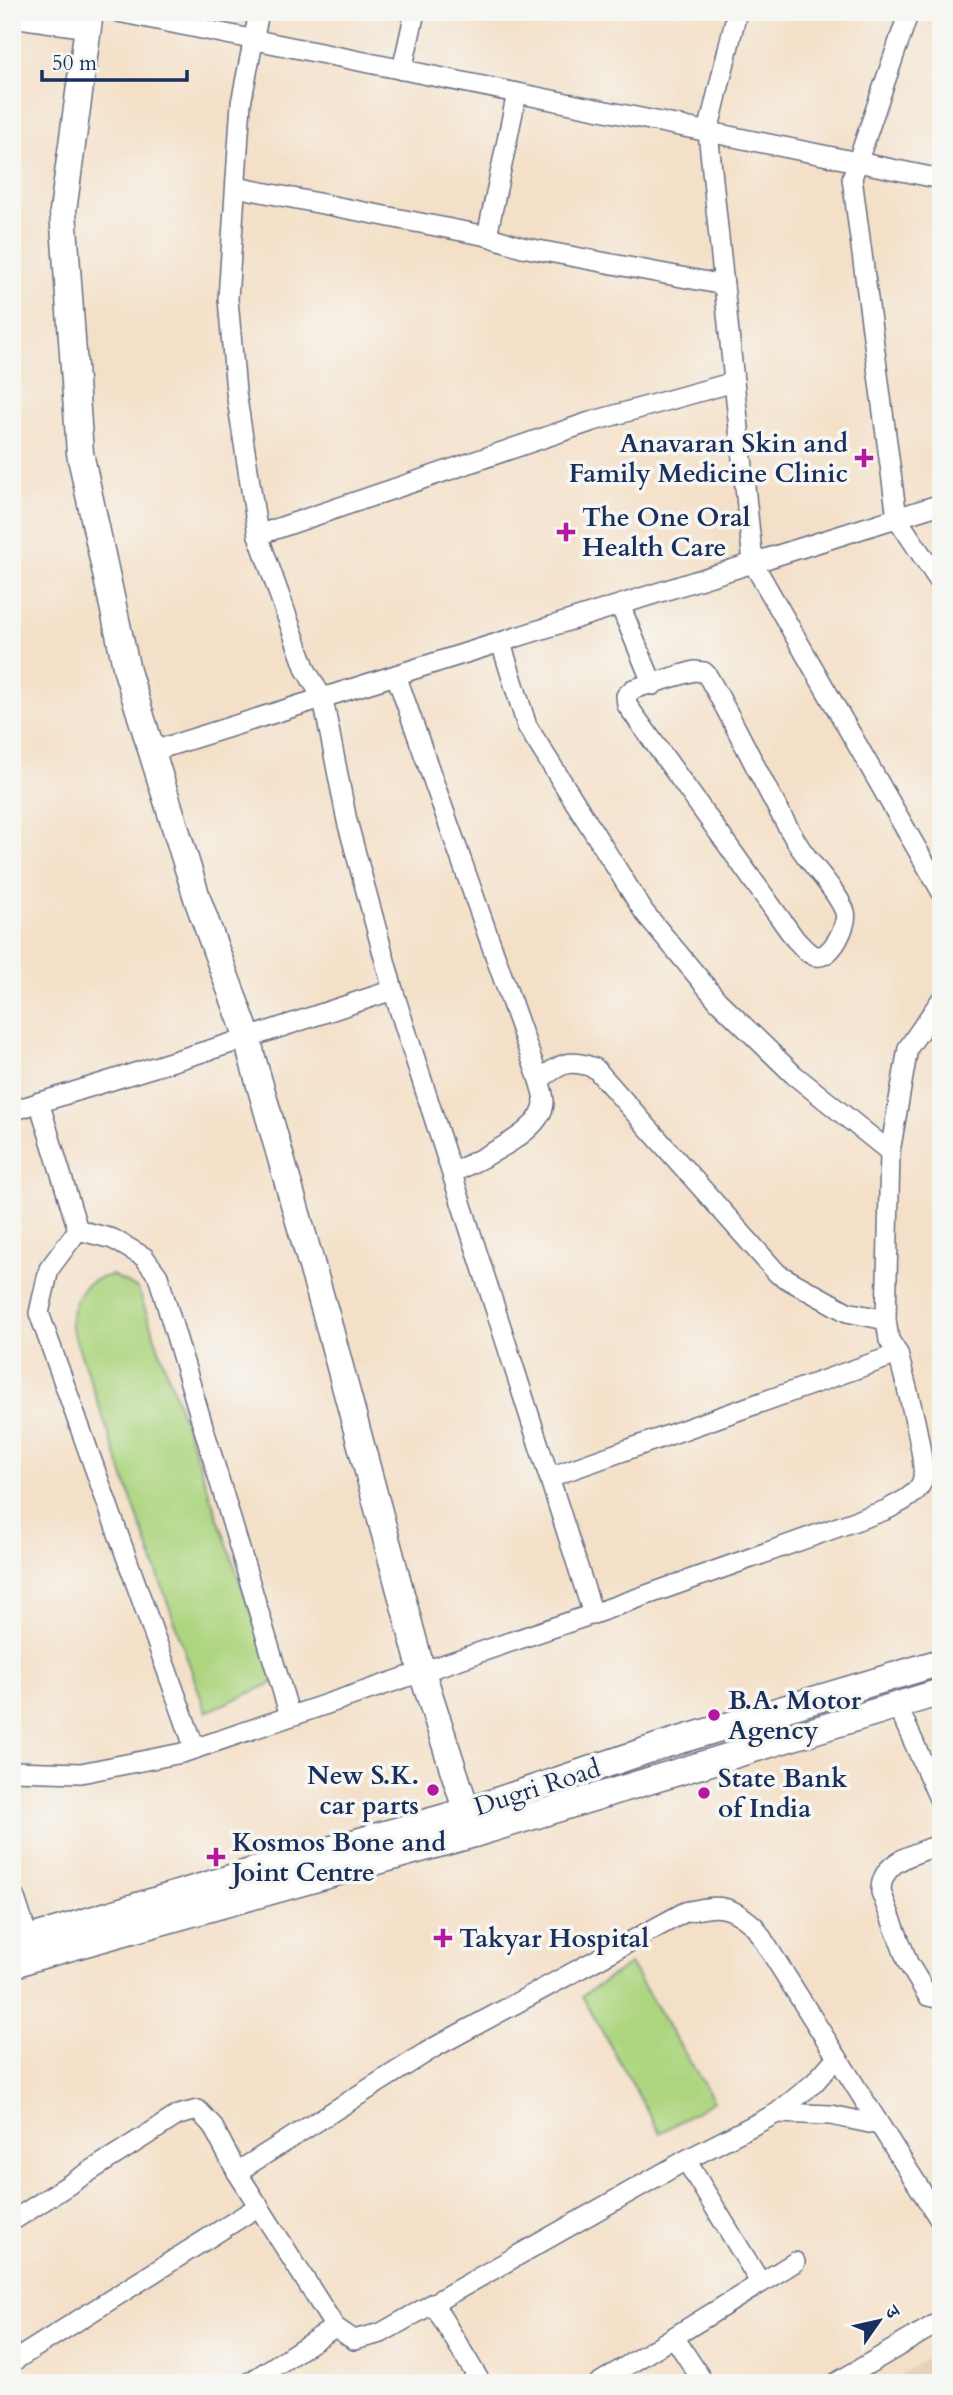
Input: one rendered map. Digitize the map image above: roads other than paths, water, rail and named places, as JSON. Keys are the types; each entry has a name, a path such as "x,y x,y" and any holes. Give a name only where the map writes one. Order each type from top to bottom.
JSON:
{"street":[{"path":"118,12 941,179"},
{"path":"259,12 242,103 228,299 236,392 258,535 306,670 323,699 347,821 393,990 593,1614"},
{"path":"402,70 415,12"},
{"path":"737,12 708,132 753,564 941,891"},
{"path":"909,12 852,178 897,518 941,584"},
{"path":"12,17 89,20 63,211 80,453 127,671 150,752 198,901 248,1038 422,1672 471,1822"},
{"path":"487,236 517,93"},
{"path":"236,187 487,236 522,247 724,285"},
{"path":"258,535 590,422 734,382"},
{"path":"150,752 941,505"},
{"path":"620,605 653,685"},
{"path":"501,643 527,726 644,912 727,1010 793,1074 890,1152"},
{"path":"694,671 707,675 775,806 801,849 844,909 845,922 827,954 817,957 795,939 626,705 625,696 628,692 653,685 694,671"},
{"path":"397,676 539,1080 545,1105 526,1131 453,1173"},
{"path":"12,1111 393,990"},
{"path":"12,1772 80,1773 195,1749 593,1614 886,1510 916,1492 923,1481 924,1471 898,1354 890,1340 886,1320 890,1152 908,1048 941,1000"},
{"path":"539,1080 562,1063 578,1062 595,1068 778,1274 846,1312 886,1320"},
{"path":"39,1102 78,1230"},
{"path":"78,1230 113,1239 144,1257 158,1276 290,1716"},
{"path":"78,1230 49,1269 39,1313 195,1749"},
{"path":"551,1477 898,1354"},
{"name":"Dugri Road","path":"471,1822 660,1746 941,1662"},
{"name":"Dugri Road","path":"20,1952 471,1822 941,1692"},
{"path":"897,1705 941,1803"},
{"path":"941,1844 901,1859 885,1873 881,1882 881,1892 913,1971 928,1996 941,1999"},
{"path":"12,1900 20,1952"},
{"path":"237,2172 435,2047 685,1912 714,1906 738,1912 755,1927 941,2222"},
{"path":"12,2221 178,2115 198,2109 212,2125 237,2172 335,2328 354,2340 381,2333 687,2160 777,2113 814,2083 837,2057"},
{"path":"777,2113 831,2115 879,2125"},
{"path":"687,2160 760,2282"},
{"path":"12,2362 259,2206"},
{"path":"598,2383 795,2262"},
{"path":"433,2304 481,2383"},
{"path":"836,2383 941,2321"},
{"path":"249,2383 335,2328"},
{"path":"674,2337 704,2383"}],"place":[{"name":"Anavaran Skin and Family Medicine Clinic","path":"864,458"},
{"name":"The One Oral Health Care","path":"566,532"},
{"name":"B.A. Motor Agency","path":"714,1715"},
{"name":"New S.K. car parts","path":"433,1790"},
{"name":"State Bank of India","path":"704,1793"},
{"name":"Kosmos Bone and Joint Centre","path":"216,1857"},
{"name":"Takyar Hospital","path":"443,1938"}]}
